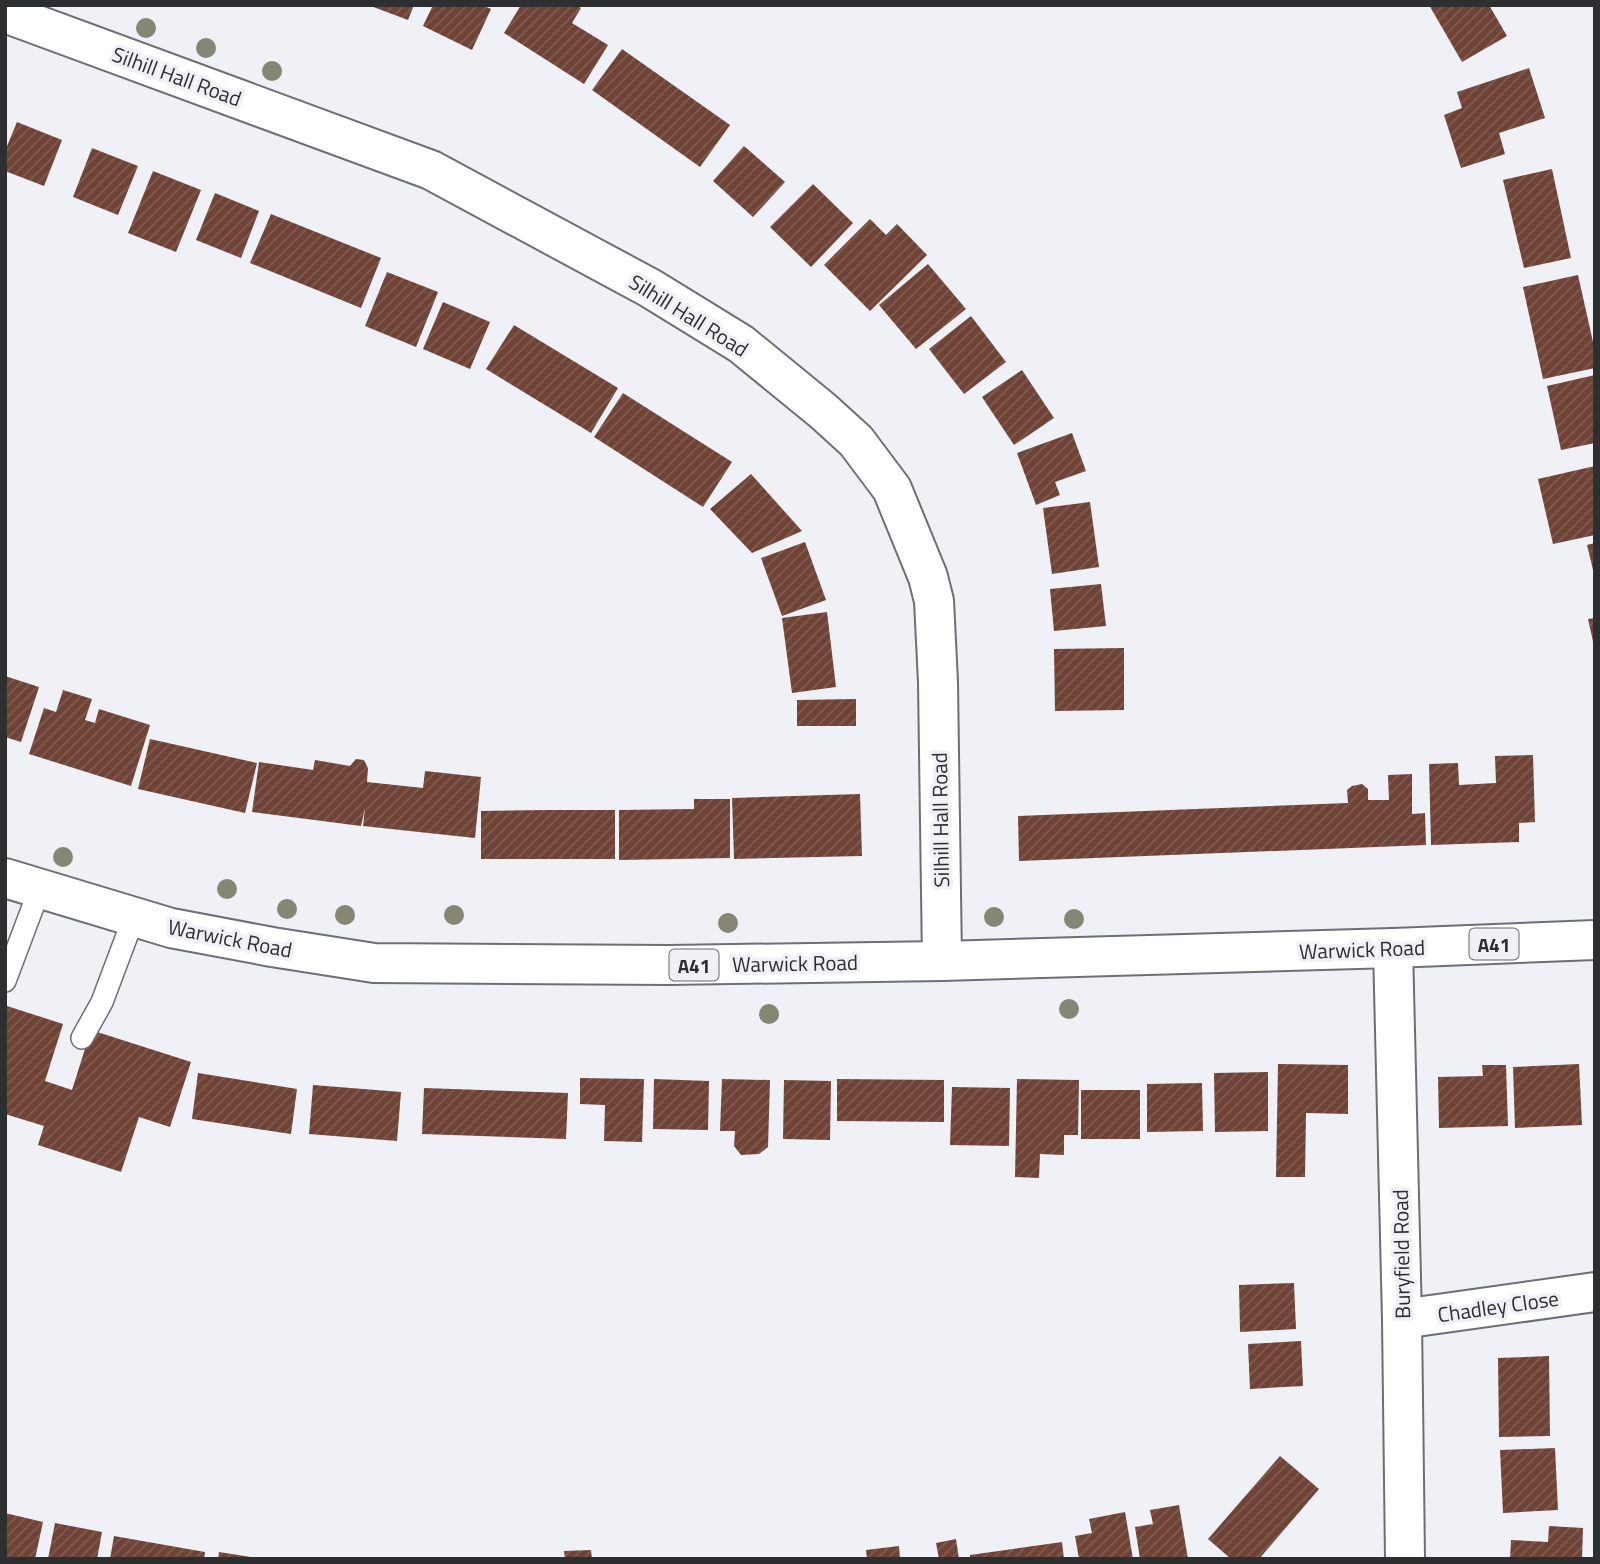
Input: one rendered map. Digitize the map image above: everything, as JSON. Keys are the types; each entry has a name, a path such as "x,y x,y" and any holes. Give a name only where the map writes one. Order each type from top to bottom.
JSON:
{"main road":[{"name":"Silhill Hall Road","path":"5,13 431,170 650,288 741,344 856,441 892,489 924,565 934,601 938,682 942,961"},
{"name":"Warwick Road","path":"23,883 134,917 209,935 374,963 669,965 942,961 1595,940"},
{"name":"Buryfield Road","path":"1393,948 1405,1559"},
{"name":"Chadley Close","path":"1402,1319 1595,1292"}],"lane":[{"path":"5,981 23,883"},
{"path":"82,1038 102,1002 134,917"}],"building":[{"path":"368,5 414,5 408,20"},
{"path":"433,5 482,5 491,9 472,50 423,26"},
{"path":"521,5 577,5 581,8 572,23 608,45 584,84 504,33"},
{"path":"1429,5 1489,5 1507,36 1462,62"},
{"path":"622,49 730,125 700,167 592,90"},
{"path":"1529,68 1545,118 1499,133 1505,154 1461,168 1444,115 1462,108 1457,92"},
{"path":"17,122 62,140 44,186 5,171 5,151"},
{"path":"744,146 785,182 753,217 713,181"},
{"path":"92,148 138,166 118,215 73,197"},
{"path":"1552,169 1571,258 1524,268 1503,180"},
{"path":"153,171 201,190 176,252 128,233"},
{"path":"813,184 853,223 811,267 770,227"},
{"path":"215,193 259,211 241,258 196,240"},
{"path":"271,214 381,258 361,308 250,263"},
{"path":"870,219 886,235 897,224 927,255 870,311 824,265"},
{"path":"928,264 966,309 916,349 879,305"},
{"path":"387,272 438,292 416,347 365,326"},
{"path":"1578,275 1595,351 1595,368 1543,379 1523,287"},
{"path":"443,302 490,322 470,369 423,349"},
{"path":"971,316 1006,362 964,394 929,349"},
{"path":"514,325 618,388 591,433 486,369"},
{"path":"1022,370 1054,418 1014,445 982,397"},
{"path":"1595,375 1595,443 1561,450 1547,386"},
{"path":"623,393 732,462 703,507 594,437"},
{"path":"1072,433 1086,471 1055,482 1060,495 1036,505 1017,453"},
{"path":"1595,466 1595,535 1553,544 1538,479"},
{"path":"751,474 802,531 752,553 710,509"},
{"path":"1090,502 1099,567 1052,574 1043,508"},
{"path":"805,542 826,600 782,616 761,558"},
{"path":"1595,543 1595,574 1594,574 1587,545"},
{"path":"1101,584 1106,626 1054,631 1050,589"},
{"path":"827,612 836,687 792,693 782,618"},
{"path":"1595,618 1595,646 1594,646 1588,619"},
{"path":"1124,648 1124,710 1055,711 1054,649"},
{"path":"5,676 39,687 21,742 5,737"},
{"path":"63,690 92,699 85,720 95,723 99,709 150,725 131,786 29,754 44,708 56,712"},
{"path":"856,699 856,726 797,726 797,700"},
{"path":"150,739 257,763 245,813 138,789"},
{"path":"1533,755 1535,822 1519,823 1519,842 1431,845 1429,764 1458,763 1459,785 1496,783 1495,756"},
{"path":"356,759 364,760 368,768 367,782 423,788 425,771 481,777 475,838 363,826 365,808 361,826 252,812 259,762 313,770 315,760 350,766"},
{"path":"1412,774 1412,814 1425,813 1426,845 1019,861 1018,816 1348,803 1347,790 1362,784 1368,789 1368,800 1389,800 1388,775"},
{"path":"860,794 862,856 734,859 732,798"},
{"path":"694,799 730,799 730,858 619,860 619,810 694,809"},
{"path":"615,810 615,859 481,859 481,811"},
{"path":"7,1006 63,1024 45,1081 72,1090 91,1030 191,1062 170,1127 139,1117 121,1172 38,1145 44,1126 5,1114"},
{"path":"1278,1064 1348,1065 1348,1114 1306,1113 1305,1177 1276,1177"},
{"path":"1579,1064 1582,1125 1515,1128 1513,1067"},
{"path":"1482,1065 1506,1065 1508,1126 1439,1128 1438,1077 1483,1076"},
{"path":"1268,1072 1268,1131 1215,1132 1214,1073"},
{"path":"198,1073 297,1089 291,1134 192,1119"},
{"path":"580,1078 644,1079 642,1142 604,1141 605,1105 580,1104"},
{"path":"654,1079 709,1081 708,1130 653,1129"},
{"path":"722,1079 770,1080 768,1147 759,1154 741,1155 734,1146 735,1131 720,1131"},
{"path":"837,1079 944,1080 944,1122 837,1121"},
{"path":"1017,1079 1079,1080 1078,1135 1064,1135 1064,1155 1040,1154 1039,1178 1015,1177"},
{"path":"784,1080 831,1081 830,1140 783,1139"},
{"path":"1202,1083 1203,1131 1147,1132 1147,1084"},
{"path":"313,1085 401,1092 397,1141 309,1134"},
{"path":"952,1087 1010,1088 1009,1146 950,1145"},
{"path":"424,1088 568,1093 566,1139 422,1134"},
{"path":"1081,1090 1140,1090 1140,1139 1081,1139"},
{"path":"1294,1283 1296,1329 1240,1332 1239,1285"},
{"path":"1301,1341 1303,1386 1250,1389 1248,1344"},
{"path":"1549,1356 1550,1436 1499,1437 1498,1358"},
{"path":"1555,1448 1558,1510 1503,1513 1500,1450"},
{"path":"1280,1456 1319,1489 1259,1559 1231,1559 1208,1539"},
{"path":"1179,1505 1188,1559 1140,1559 1135,1527 1153,1524 1150,1510"},
{"path":"1125,1512 1133,1559 1079,1559 1075,1536 1092,1533 1089,1519"},
{"path":"5,1513 43,1522 35,1559 5,1559"},
{"path":"55,1523 102,1532 97,1559 48,1559"},
{"path":"1549,1526 1583,1528 1582,1559 1510,1559 1511,1540 1548,1542"},
{"path":"114,1536 205,1552 204,1559 110,1559"},
{"path":"956,1539 959,1559 939,1559 936,1543"},
{"path":"1062,1542 1064,1559 970,1559 970,1555"},
{"path":"899,1546 900,1559 867,1559 866,1550"},
{"path":"591,1550 592,1559 565,1559 564,1551"},
{"path":"219,1552 251,1557 218,1559"}]}
